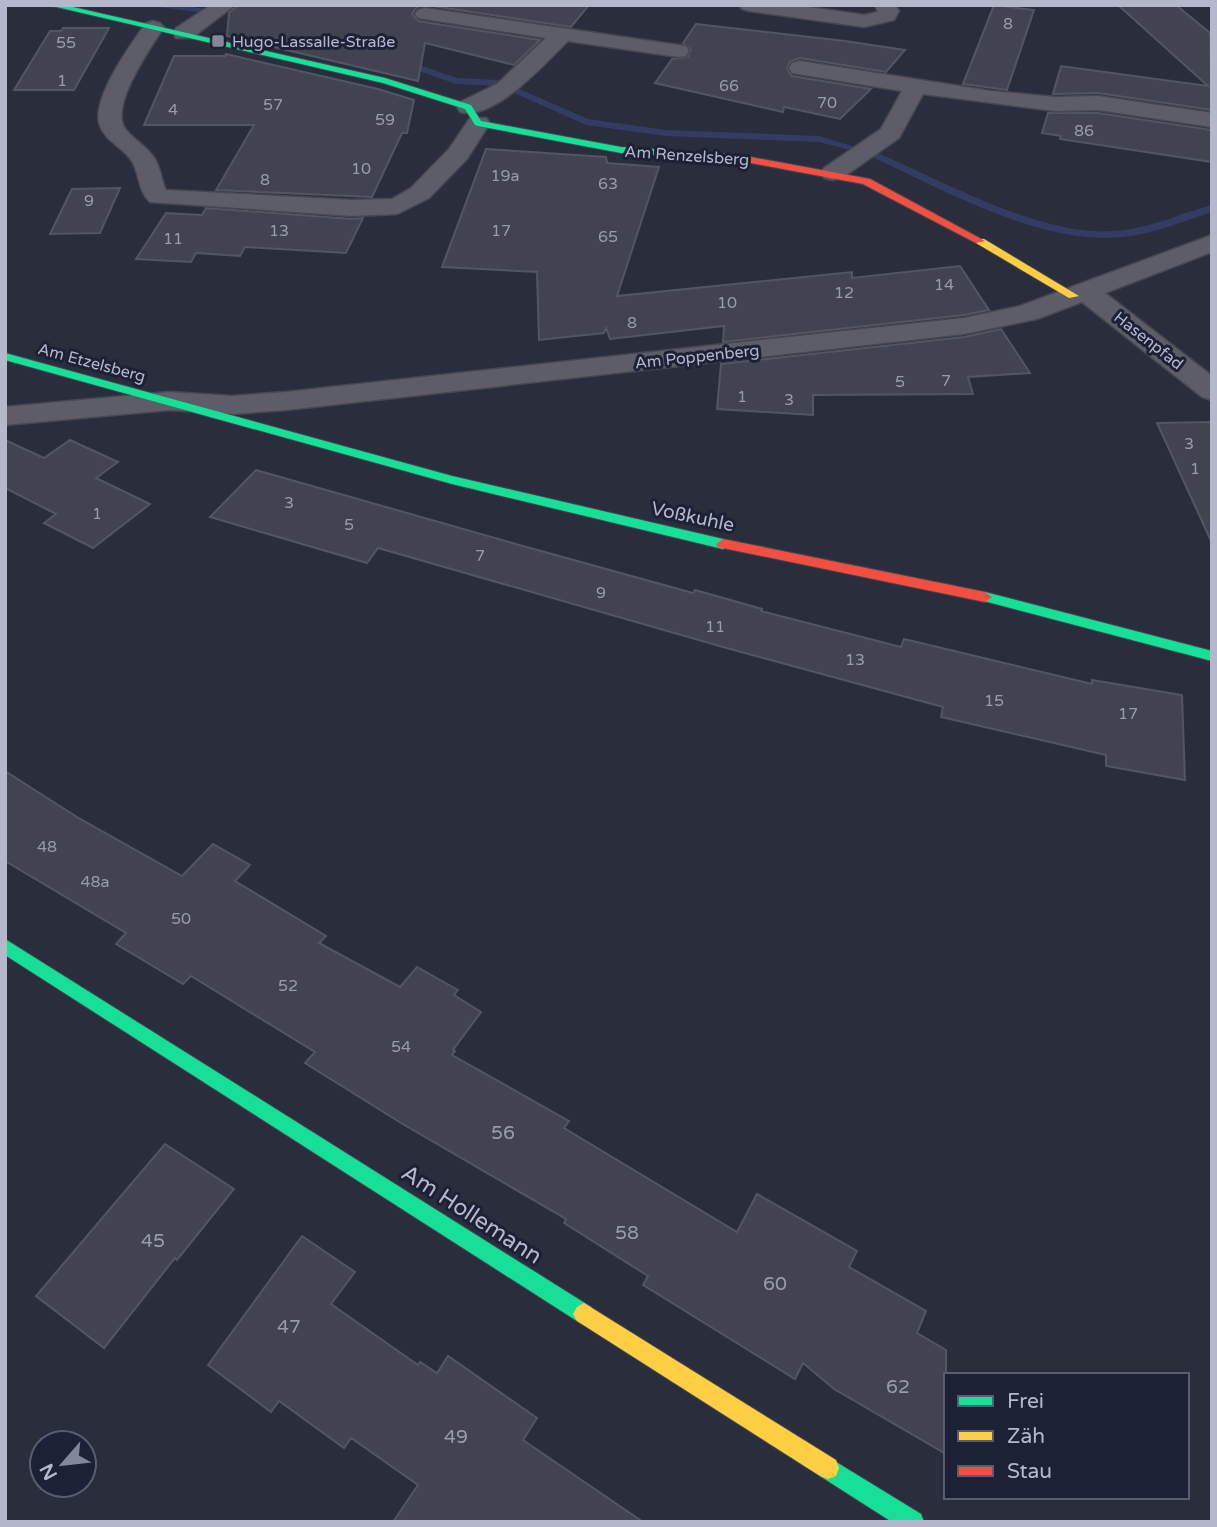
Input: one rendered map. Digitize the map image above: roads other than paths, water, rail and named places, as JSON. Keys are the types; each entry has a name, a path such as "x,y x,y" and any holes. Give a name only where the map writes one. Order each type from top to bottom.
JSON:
{"street":[{"name":"Am Renzelsberg","path":"52,5 385,81 473,115 621,150 720,155 833,173 889,191 1080,293"},
{"path":"184,33 225,5"},
{"path":"748,5 858,20 884,12"},
{"path":"425,14 678,51"},
{"path":"153,27 111,103 109,119 114,130 145,161 151,189 159,197 352,208 397,206 420,193 458,154 473,115 564,34"},
{"path":"800,68 915,88 1034,103 1098,103 1212,120"},
{"path":"833,173 891,134 915,88"},
{"name":"Am Poppenberg","path":"5,416 169,401 232,405 286,401 964,326 1027,313 1212,243"},
{"name":"Hasenpfad","path":"1080,293 1212,390"},
{"name":"Am Etzelsberg","path":"5,356 169,401"},
{"name":"Voßkuhle","path":"169,401 612,520 1002,600 1212,656"},
{"name":"Am Hollemann","path":"5,946 913,1522"}],"waterway":[{"path":"145,5 207,10"},
{"path":"402,62 456,81 498,83"},
{"path":"517,91 586,122 666,133 819,139 850,147"},
{"path":"877,156 1023,218 1083,234 1135,232 1212,208"}],"place":[{"name":"Hugo-Lassalle-Straße","path":"218,41"}]}
